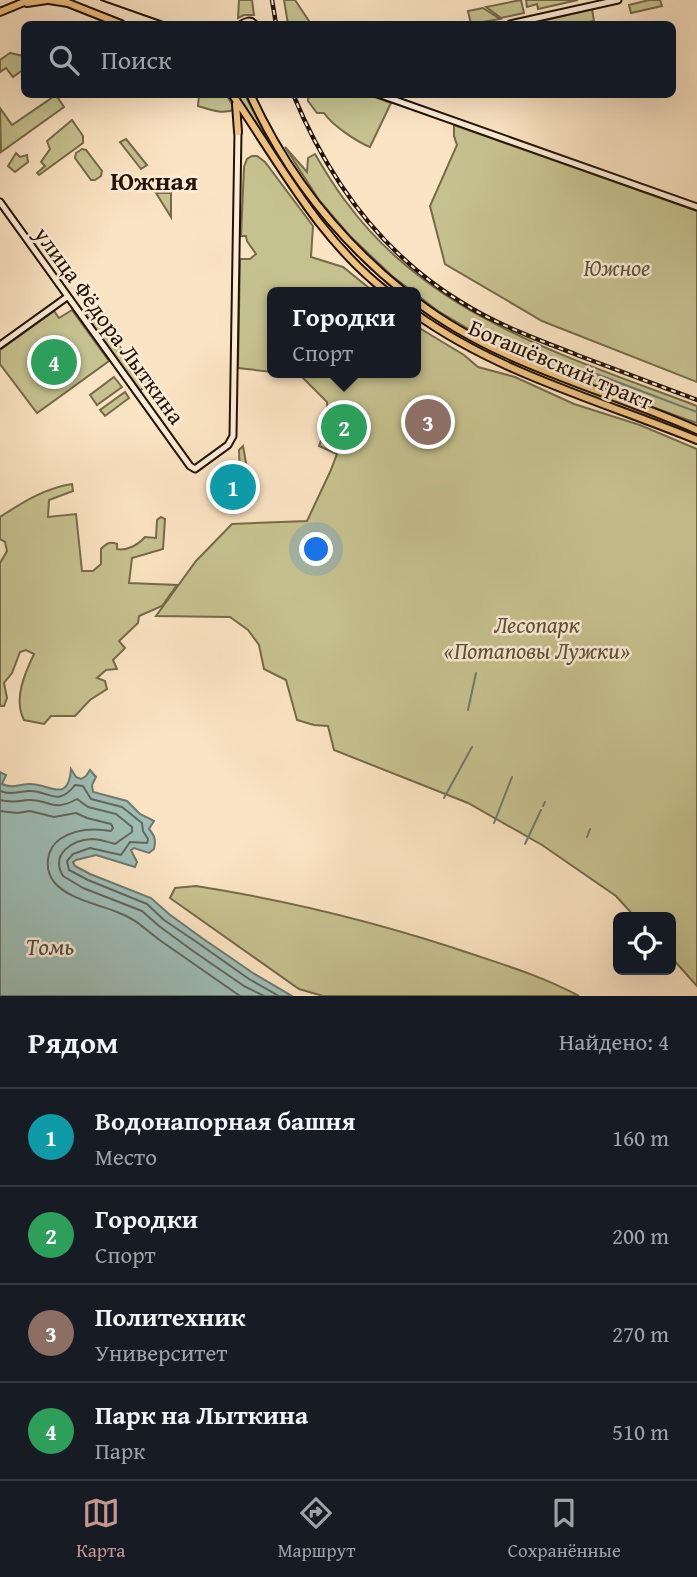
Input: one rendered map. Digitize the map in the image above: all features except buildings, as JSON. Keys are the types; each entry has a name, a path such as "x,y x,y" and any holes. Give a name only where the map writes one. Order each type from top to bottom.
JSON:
{"main road":[{"path":"22,4 29,0"},
{"path":"0,12 22,4 48,0 65,2 113,21"},
{"path":"0,5 10,7"},
{"path":"233,98 238,132"},
{"path":"234,98 317,222 381,287"},
{"path":"252,98 281,153 316,202 363,256 398,287"},
{"path":"238,132 245,126 253,128"},
{"name":"Богашёвский тракт","path":"421,304 457,329 501,352 697,429"},
{"name":"Богашёвский тракт","path":"421,317 450,337 496,361 697,440"}],"street":[{"path":"524,21 618,0"},
{"path":"389,98 697,207"},
{"name":"улица Фёдора Лыткина","path":"0,202 191,468 197,468 231,442 233,432 238,132"},
{"path":"0,345 68,297"}],"green space":[{"path":"239,0 252,0 254,15 238,18"},
{"path":"284,0 295,0 309,21 288,21"},
{"path":"521,0 524,13 501,18 486,7"},
{"path":"526,0 578,0 538,9 537,4 527,7"},
{"path":"660,0 662,6 631,13 629,5"},
{"path":"483,8 500,19 470,21 468,11"},
{"path":"592,9 594,21 541,21"},
{"path":"10,53 21,55 21,71 13,77 6,68 0,72 0,60"},
{"path":"52,98 58,98 64,107 1,152 0,108 12,125"},
{"path":"199,98 228,98 235,109 222,112 198,106"},
{"path":"239,98 247,98 275,153"},
{"path":"308,98 378,98 391,103 370,147 345,133 324,113 317,113"},
{"path":"72,120 83,136 83,143 39,175 37,173 45,166 41,162 50,149 47,141"},
{"name":"Южное","path":"454,125 697,211 697,382 542,321 445,264 430,206 457,145"},
{"path":"126,139 147,165 141,169 120,142"},
{"path":"285,147 307,172 308,158 315,154 343,197 381,243 419,276 461,305 506,330 553,351 697,406 697,423 503,349 438,311 421,298 421,287 406,287 392,276 349,235 319,200"},
{"path":"82,149 86,150 102,171 101,176 95,180 91,180 75,158 76,153"},
{"path":"16,153 20,157 27,155 28,162 15,172 8,166"},
{"path":"257,156 265,162 313,226 311,257 343,267 368,287 267,287 267,371 238,368 240,259 250,259 256,254 246,236 241,236 244,167 247,159"},
{"path":"156,193 171,193 171,217"},
{"path":"101,308 105,313 99,318 145,381 153,378 140,391 85,315"},
{"path":"72,310 109,361 37,413 0,364 0,350 54,311 59,318"},
{"name":"Лесопарк «Потаповы Лужки»","path":"421,329 464,355 478,367 515,377 574,404 640,425 697,449 697,986 676,963 676,912 630,912 616,896 542,845 468,803 334,750 328,726 297,720 286,680 264,669 259,645 248,630 230,617 156,616 196,561 232,524 307,521 337,454 319,446 324,432 329,433 327,402 303,378 421,378"},
{"path":"114,377 122,387 97,405 90,395"},
{"path":"125,392 129,398 105,416 100,410"},
{"path":"243,446 249,480 240,476 239,450"},
{"path":"72,484 73,491 49,500 48,517 76,514 82,571 93,571 101,564 101,549 108,544 117,544 117,549 125,549 136,545 145,537 156,538 157,520 161,517 165,519 163,549 132,558 129,583 177,585 162,606 139,616 138,623 119,641 125,648 113,660 117,669 106,670 97,678 105,681 107,689 90,700 75,716 51,716 44,724 24,720 21,712 22,686 34,654 26,650 20,652 12,673 4,683 7,698 4,706 0,706 0,563 7,551 5,542 0,539 0,517 43,492"},
{"path":"196,886 302,906 406,933 528,973 579,996 323,996 299,989 170,898 175,888"}],"water":[{"name":"Томь","path":"71,769 76,777 81,779 90,770 96,777 92,785 93,792 127,801 140,814 154,821 149,829 155,841 154,849 149,853 134,848 131,850 137,862 135,867 96,855 76,860 73,862 75,866 151,898 202,938 292,996 0,996 0,772 6,775 2,784 30,784 57,790 66,786"}],"waterway":[{"path":"591,372 697,412"},
{"path":"468,710 476,673"},
{"path":"444,798 472,747"},
{"path":"494,823 512,777"},
{"path":"543,806 545,802"},
{"path":"525,844 541,810"},
{"path":"587,837 590,829"}],"tram line":[{"path":"101,0 160,21"},
{"path":"240,21 245,18 256,21"}],"railway":[{"path":"272,0 276,21"},
{"path":"295,98 323,156 360,212 382,238 433,283 489,318 518,331 697,400"}],"place":[{"name":"Парк на Лыткина","path":"54,362"},
{"name":"Политехник","path":"428,422"},
{"name":"Городки","path":"344,427"},
{"name":"Водонапорная башня","path":"233,487"}],"district":[{"name":"Южная","path":"154,180"}]}
